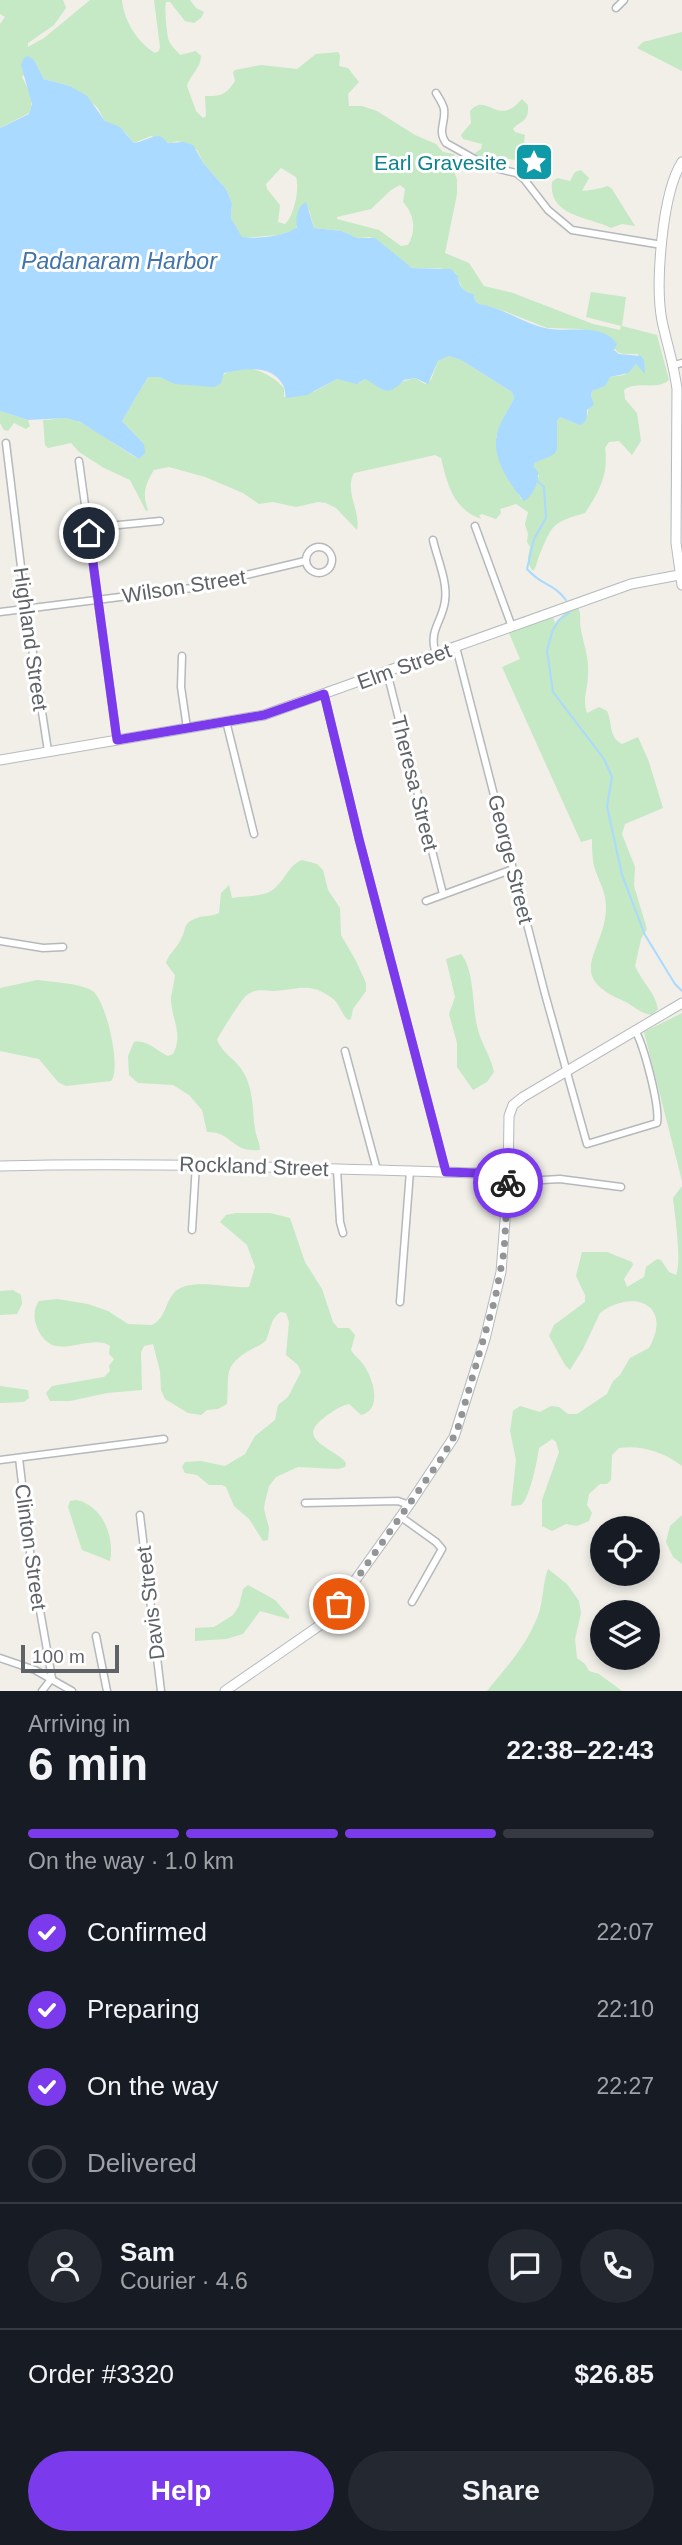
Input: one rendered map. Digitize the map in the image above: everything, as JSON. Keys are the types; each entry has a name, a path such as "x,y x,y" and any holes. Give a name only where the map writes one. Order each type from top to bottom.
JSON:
{"main road":[{"path":"682,162 668,192 660,300 662,320 678,364 676,543 682,585"},
{"name":"Elm Street","path":"0,760 264,715 629,585 679,575"},
{"path":"225,1691 321,1626 409,1506 450,1443 463,1410 500,1281 504,1252 511,1108 523,1097 682,1003"},
{"name":"Rockland Street","path":"0,1166 196,1164 446,1172 508,1178"}],"street":[{"path":"616,8 624,0"},
{"path":"436,93 444,109 440,128 441,137 446,143 487,166 516,173 561,223 572,230 663,245"},
{"name":"Highland Street","path":"6,443 26,608 48,751"},
{"path":"79,461 117,740"},
{"path":"88,528 160,521"},
{"path":"475,526 512,627"},
{"path":"433,540 445,595 444,607 432,637 436,654"},
{"path":"318,547 329,552 332,560 325,571 317,573 309,569 305,561 307,553 318,547"},
{"name":"Wilson Street","path":"0,612 192,588 305,561"},
{"name":"George Street","path":"456,647 587,1144 657,1123 656,1104 635,1030"},
{"path":"182,656 181,687 187,728"},
{"name":"Theresa Street","path":"387,671 443,894"},
{"path":"324,694 446,1172"},
{"path":"226,722 254,834"},
{"path":"426,901 513,869"},
{"path":"0,941 43,948 63,947"},
{"path":"345,1051 377,1170"},
{"path":"192,1230 196,1164"},
{"path":"337,1169 343,1233"},
{"path":"400,1302 410,1171"},
{"path":"508,1178 560,1179 621,1187"},
{"path":"0,1460 164,1439"},
{"name":"Clinton Street","path":"19,1458 31,1560 51,1678"},
{"path":"305,1503 398,1501 409,1506"},
{"name":"Davis Street","path":"140,1515 161,1691"},
{"path":"401,1517 442,1549 412,1602"},
{"path":"96,1636 107,1691"},
{"path":"0,1658 51,1678 72,1691"},
{"path":"43,1691 51,1678"}],"green space":[{"path":"0,0 63,0 66,8 54,25 28,43 28,47 44,38 90,0 122,0 125,16 132,30 155,53 160,47 154,0 190,0 196,8 204,12 194,23 185,21 170,2 166,2 165,10 169,41 173,47 180,55 196,51 201,56 187,86 196,111 203,118 206,116 205,96 219,95 228,90 235,81 235,70 261,65 297,69 316,54 338,52 339,66 348,68 359,82 348,94 349,106 362,106 377,111 415,135 436,144 443,152 454,154 456,159 452,165 457,180 457,194 445,253 469,263 484,286 513,293 593,324 620,330 621,326 586,317 591,292 626,297 622,326 657,335 669,380 659,385 635,386 624,390 625,399 637,413 641,441 632,455 619,441 609,442 605,448 606,466 602,482 595,498 585,513 555,526 547,537 533,571 528,563 530,547 525,524 528,512 516,504 500,509 501,513 496,519 482,514 479,515 481,519 471,515 453,494 441,458 435,455 354,473 351,487 357,530 336,508 326,503 296,507 273,502 259,504 243,493 205,477 169,467 154,470 151,475 145,489 146,511 130,480 104,468 79,452 71,443 48,448 45,445 43,420 65,418 82,423 139,459 144,444 122,421 148,377 166,380 221,377 237,369 254,369 278,382 284,388 284,397 314,392 337,379 359,383 365,379 401,382 415,378 425,384 431,380 438,361 449,356 461,360 512,392 514,398 496,437 498,454 521,499 539,476 534,463 557,450 557,421 560,417 579,425 587,417 592,391 604,386 610,377 624,375 636,364 639,365 638,354 619,353 610,337 582,329 547,328 479,304 475,301 474,294 463,291 456,273 440,268 412,268 370,237 357,238 342,231 314,228 309,209 294,230 279,235 242,238 231,218 232,203 226,189 204,164 197,150 178,141 170,143 151,136 134,143 125,132 105,121 97,107 70,86 44,79 34,60 22,77 31,100 29,113 0,128 0,24 5,17 0,14","holes":["281,168 296,177 297,182 297,195 285,224 278,222 280,205 266,184","400,185 405,189 403,202 413,222 413,234 408,245 401,246 379,230 337,219 371,209"]},
{"path":"682,32 682,71 637,48 643,42"},
{"path":"522,99 528,105 527,115 513,129 525,135 523,149 528,160 526,162 475,157 482,144 463,139 461,135 471,123 470,111 479,105 508,110"},
{"path":"581,170 589,178 582,191 608,186 635,226 622,224 611,228 572,214 557,202 552,182 557,178 570,181 575,172"},
{"path":"0,411 28,420 30,426 26,429 14,423 8,431 4,430 0,423"},
{"path":"569,608 578,608 580,613 580,627 588,662 585,703 587,713 599,707 607,711 613,734 622,744 638,737 663,808 625,824 622,834 635,867 634,886 647,929 641,939 635,966 656,1003 658,1009 652,1015 605,991 595,982 591,971 592,961 604,923 606,901 594,866 592,839 581,842 502,667 520,659 509,633 553,617 555,623"},
{"path":"302,860 317,864 323,870 328,890 340,908 341,935 366,983 366,991 348,1020 332,998 310,988 257,991 247,995 240,1003 217,1040 242,1070 249,1084 260,1150 250,1150 222,1135 207,1132 202,1110 189,1095 173,1085 138,1083 129,1075 128,1056 134,1042 148,1044 168,1056 173,1054 177,1040 171,998 175,975 166,963 187,924 197,918 219,913 221,893 229,885 232,898 267,893"},
{"path":"461,954 469,970 478,1030 494,1072 487,1082 473,1090 457,1067 457,1043 449,1014 455,997 446,959"},
{"path":"37,980 79,986 97,995 111,1034 115,1063 111,1081 66,1086 58,1082 39,1059 0,1051 0,988"},
{"path":"682,1013 682,1181 644,1032"},
{"path":"682,1186 682,1466 652,1451 619,1448 612,1455 611,1480 607,1484 600,1484 589,1494 587,1505 592,1513 589,1521 577,1526 566,1524 552,1531 542,1526 542,1500 559,1452 556,1442 552,1439 539,1448 527,1495 521,1505 511,1506 516,1460 510,1431 513,1411 520,1406 540,1412 551,1406 559,1407 568,1414 577,1414 607,1394 630,1358 649,1348 655,1333 656,1320 653,1311 636,1301 612,1306 600,1313 570,1370 549,1336 554,1325 585,1302 585,1295 576,1276 582,1252 607,1252 632,1262 633,1265 624,1279 627,1287 644,1277 646,1267 657,1259 661,1260 669,1272 676,1275 678,1249 673,1198"},
{"path":"270,1213 290,1218 305,1262 322,1289 333,1322 338,1328 349,1328 355,1335 351,1350 368,1373 374,1394 372,1407 368,1412 361,1415 349,1404 345,1405 325,1417 313,1432 319,1443 346,1463 345,1467 298,1467 276,1477 269,1486 264,1509 269,1528 268,1540 263,1541 249,1519 234,1506 226,1487 209,1485 197,1475 185,1473 182,1467 185,1462 201,1461 225,1466 245,1454 255,1436 275,1420 278,1405 288,1397 301,1372 298,1365 286,1355 289,1322 286,1313 281,1312 275,1317 265,1341 242,1355 231,1366 227,1404 218,1409 207,1410 201,1415 188,1413 165,1399 153,1344 144,1346 141,1352 142,1390 107,1393 70,1401 50,1401 46,1393 52,1386 104,1377 110,1371 109,1366 114,1359 109,1354 110,1346 105,1343 56,1346 40,1334 35,1320 39,1301 57,1299 88,1304 108,1311 128,1324 152,1325 160,1319 170,1298 179,1289 198,1284 249,1287 255,1267 247,1245 220,1222 226,1215"},
{"path":"13,1290 21,1295 22,1304 17,1314 0,1315 0,1291"},
{"path":"0,1386 28,1390 29,1398 24,1402 0,1403"},
{"path":"76,1500 93,1508 105,1523 110,1542 110,1561 82,1550 68,1507 70,1501"},
{"path":"682,1515 682,1564 673,1557 666,1542 670,1526"},
{"path":"548,1569 567,1584 579,1601 581,1613 575,1639 577,1658 589,1671 599,1674 622,1691 487,1691 515,1657 532,1629 539,1612"},
{"path":"248,1585 275,1600 289,1619 260,1611 243,1634 226,1639 195,1641 195,1628 214,1627 233,1615 239,1606 243,1589"}],"water":[{"name":"Padanaram Harbor","path":"28,56 34,60 44,79 70,86 87,96 105,121 120,127 134,143 160,136 168,143 184,142 193,145 204,164 226,189 232,203 231,218 242,237 271,236 292,230 297,227 298,213 306,202 314,228 342,231 357,238 375,238 412,268 451,269 458,276 462,288 474,294 475,301 479,304 532,324 550,329 604,333 617,344 614,350 619,354 641,356 645,374 636,364 628,373 610,377 605,386 592,391 594,405 587,410 584,423 579,425 560,417 557,421 557,450 553,455 534,463 538,480 533,492 524,501 499,461 496,443 500,425 514,398 512,392 461,360 449,356 438,361 428,384 415,378 404,380 389,391 365,379 357,384 337,379 307,395 286,398 279,379 273,374 257,370 224,373 221,383 215,387 175,384 159,377 148,377 122,421 144,444 145,453 139,459 80,422 66,418 28,420 0,411 0,128 29,114 32,104 21,65"}],"waterway":[{"path":"537,481 544,487 546,518 534,539 527,569 566,600"},
{"path":"569,613 559,620 552,632 547,651 553,692 604,759 612,777 607,806 622,875 645,935 682,991"}],"way so far":[{"path":"339,1604 443,1456 457,1431 500,1281 508,1183"}],"place":[{"name":"Earl Gravesite","path":"534,162"}],"route":[{"path":"89,533 117,740 264,715 324,694 446,1172 508,1174 508,1183"}]}
